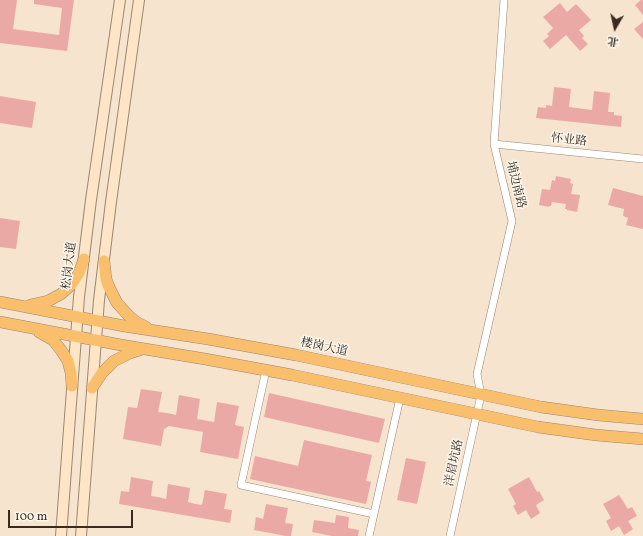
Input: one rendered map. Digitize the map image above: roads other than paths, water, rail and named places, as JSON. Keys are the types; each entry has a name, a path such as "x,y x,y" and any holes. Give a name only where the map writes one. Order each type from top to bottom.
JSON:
{"main road":[{"name":"松岗大道","path":"61,536 79,297 91,200 120,0"},
{"path":"81,536 96,340 110,202 139,0"},
{"path":"20,305 34,305 48,301 61,294 71,285 79,273 84,259"},
{"path":"104,261 104,270 108,283 117,303 136,322 152,330"},
{"name":"楼岗大道","path":"0,302 296,355 481,395 569,412 643,419"},
{"path":"0,322 266,370 523,424 596,435 643,438"},
{"path":"17,325 42,333 52,340 68,361 72,386"},
{"path":"92,388 102,373 114,361 130,353 147,349"}],"street":[{"name":"埔边南路","path":"481,395 477,374 512,221 494,144 504,0"},
{"name":"怀业路","path":"494,144 643,159"},
{"path":"266,370 240,485 374,514"},
{"name":"洋眉坑路","path":"450,536 481,395"},
{"path":"369,536 400,398"}]}
